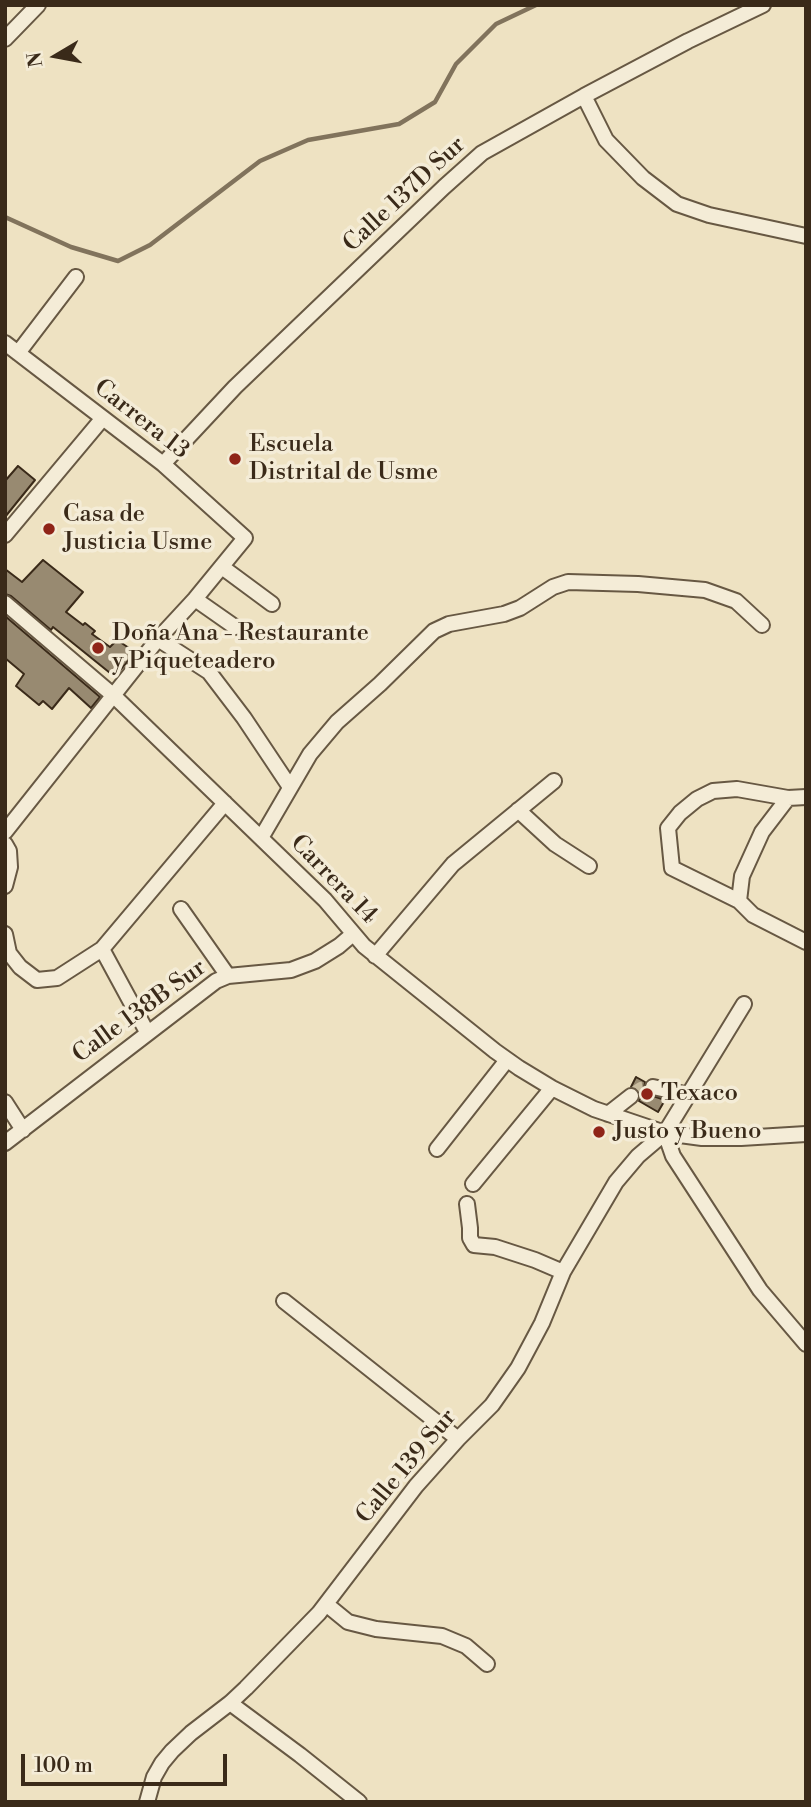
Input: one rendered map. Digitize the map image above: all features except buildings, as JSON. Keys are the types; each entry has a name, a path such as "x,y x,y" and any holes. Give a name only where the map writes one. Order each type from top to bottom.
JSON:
{"street":[{"path":"5,38 38,5"},
{"name":"Calle 137D Sur","path":"163,464 235,387 482,153 688,41 763,5"},
{"path":"584,96 606,140 643,178 677,204 709,215 806,236"},
{"path":"18,353 76,277"},
{"name":"Carrera 13","path":"5,344 163,464 245,538 222,567"},
{"path":"5,535 103,418"},
{"path":"5,832 158,639 222,567 272,604"},
{"path":"261,838 310,754 337,722 434,631 449,624 512,611 553,587 568,582 705,590 736,601 762,625"},
{"path":"195,599 235,627"},
{"name":"Carrera 14","path":"5,603 114,696 325,900 375,956 508,1060 551,1087 594,1109 665,1133 702,1138 806,1133"},
{"path":"158,639 209,672 244,718 290,787"},
{"path":"375,956 453,864 554,781"},
{"path":"806,797 788,798 737,789 713,791 697,799 680,813 668,828 672,867 739,901 752,915 806,942"},
{"path":"739,901 742,876 762,832 788,798"},
{"path":"5,934 7,954 20,967 37,979 57,978 102,949 225,803"},
{"path":"518,810 555,844 589,866"},
{"path":"5,844 9,851 10,867 5,886"},
{"path":"181,909 228,976"},
{"name":"Calle 138B Sur","path":"5,1143 216,981 228,976 291,970 315,961 354,934"},
{"path":"102,949 147,1032"},
{"name":"Calle 139 Sur","path":"147,1802 154,1777 167,1757 191,1732 230,1703 255,1679 326,1604 416,1486 492,1405 517,1368 542,1323 563,1272 616,1182 638,1156 665,1133 744,1004"},
{"path":"437,1149 508,1060"},
{"path":"473,1184 551,1087"},
{"path":"653,1087 689,1096"},
{"path":"608,1114 631,1096"},
{"path":"5,1102 23,1130"},
{"path":"665,1133 673,1156 686,1178 760,1290 806,1344"},
{"path":"467,1204 470,1238 474,1245 495,1247 525,1256 563,1272"},
{"path":"284,1301 458,1439"},
{"path":"326,1604 348,1622 376,1629 442,1636 466,1646 487,1664"},
{"path":"230,1703 359,1802"}],"waterway":[{"path":"5,217 71,247 118,261 150,245 260,161 308,140 399,124 435,102 456,64 496,24 536,5"}],"tunnel":[{"path":"631,1096 641,1089 653,1087"}],"place":[{"name":"Escuela Distrital de Usme","path":"235,459"},
{"name":"Casa de Justicia Usme","path":"49,529"},
{"name":"Doña Ana - Restaurante y Piqueteadero","path":"98,648"},
{"name":"Texaco","path":"647,1094"},
{"name":"Justo y Bueno","path":"599,1132"}]}
